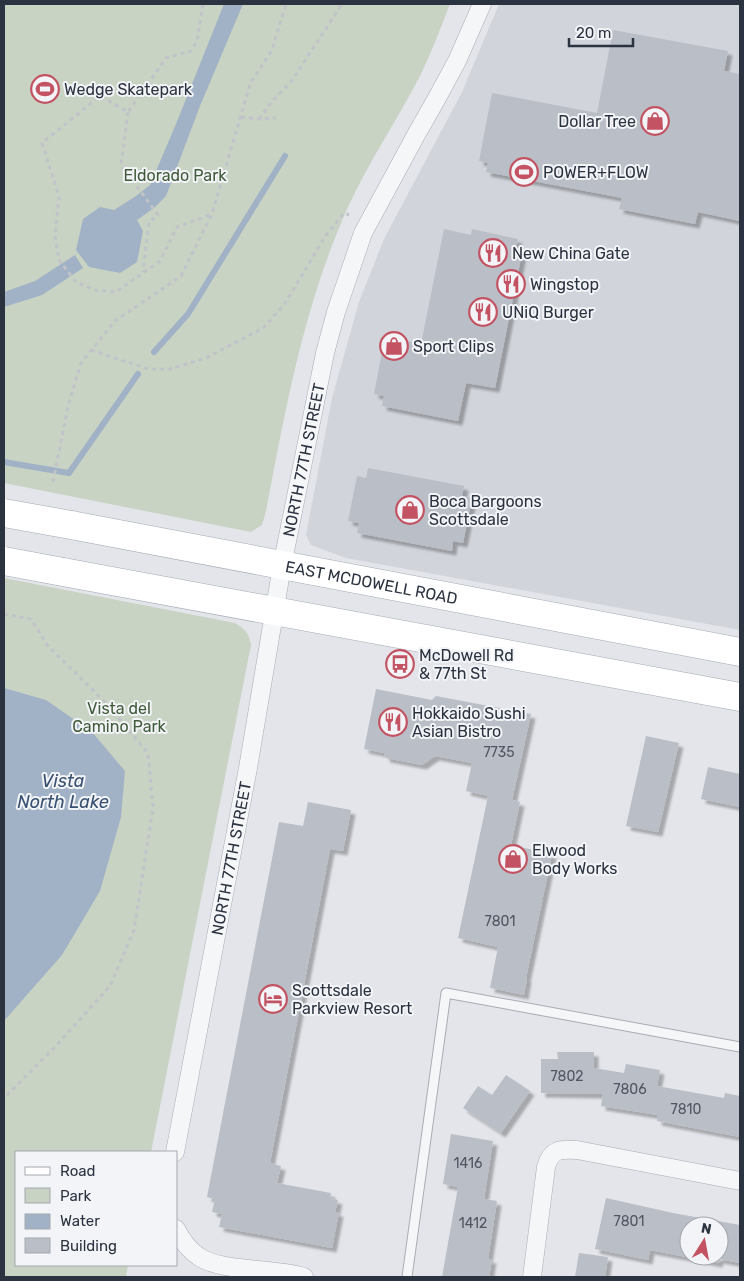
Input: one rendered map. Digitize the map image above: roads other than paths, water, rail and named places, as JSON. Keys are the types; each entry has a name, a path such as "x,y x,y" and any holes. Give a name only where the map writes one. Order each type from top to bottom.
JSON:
{"main road":[{"name":"EAST MCDOWELL ROAD","path":"4,513 740,652"},
{"path":"4,561 740,697"}],"street":[{"name":"NORTH 77TH STREET","path":"175,1151 248,768 282,566 324,353 363,233 449,76 482,4"},
{"path":"532,1277 546,1167 549,1158 555,1152 565,1149 577,1150 740,1181"},
{"path":"178,1232 188,1248 199,1257 220,1264 304,1277"}],"lane":[{"path":"407,1277 446,993 740,1047"}],"water":[{"path":"224,4 243,4 200,106 166,196 154,208 137,220 143,231 137,262 120,273 89,267 76,250 83,219 100,207 114,210 150,185"},
{"path":"75,255 83,268 42,295 4,307 4,292 35,281"},
{"name":"Vista North Lake","path":"4,688 46,700 92,732 125,771 121,817 100,891 62,955 4,1021"}],"waterway":[{"path":"154,352 188,314 285,156"},
{"path":"4,462 69,473 138,374"}],"place":[{"name":"Wedge Skatepark","path":"45,89"},
{"name":"Dollar Tree","path":"655,121"},
{"name":"POWER+FLOW","path":"524,172"},
{"name":"New China Gate","path":"493,253"},
{"name":"Wingstop","path":"511,284"},
{"name":"UNiQ Burger","path":"483,312"},
{"name":"Sport Clips","path":"394,346"},
{"name":"Boca Bargoons Scottsdale","path":"410,510"},
{"name":"McDowell Rd & 77th St","path":"400,664"},
{"name":"Hokkaido Sushi Asian Bistro","path":"393,722"},
{"name":"Elwood Body Works","path":"513,859"},
{"name":"Scottsdale Parkview Resort","path":"273,999"}],"park label":[{"name":"Eldorado Park","path":"175,175"},
{"name":"Vista del Camino Park","path":"119,717"}]}
